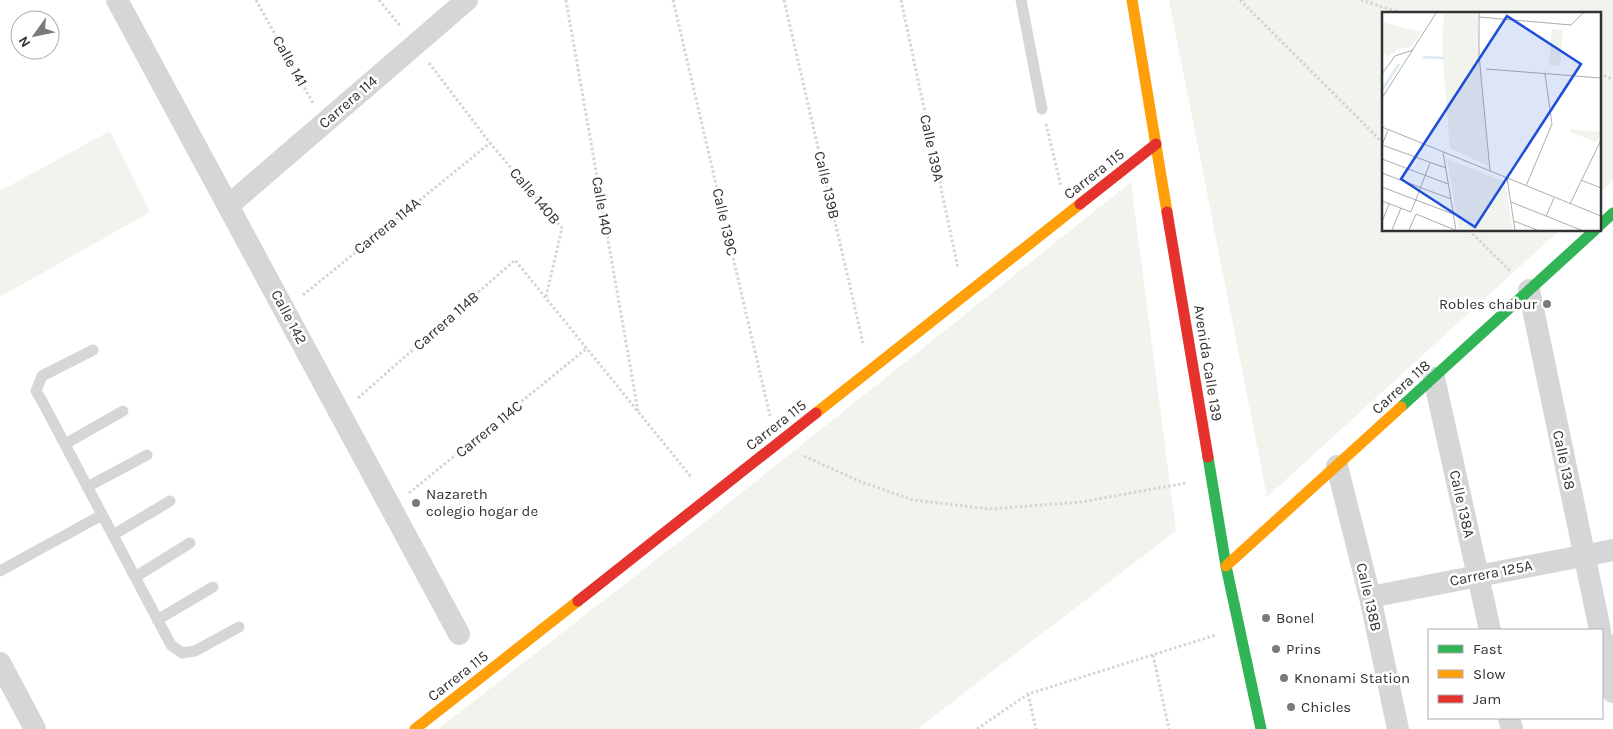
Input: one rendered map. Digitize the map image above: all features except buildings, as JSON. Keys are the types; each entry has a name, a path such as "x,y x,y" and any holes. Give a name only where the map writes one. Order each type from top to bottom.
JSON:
{"street":[{"name":"Calle 142","path":"117,0 459,634"},
{"name":"Carrera 114","path":"229,205 467,0"},
{"name":"Avenida Calle 139","path":"1132,0 1226,566 1261,729"},
{"name":"Carrera 115","path":"415,729 1156,144"},
{"path":"1600,225 1613,213"},
{"name":"Carrera 118","path":"1226,566 1594,231"},
{"name":"Calle 138","path":"1529,290 1600,629"},
{"name":"Calle 138A","path":"1434,378 1490,629"},
{"name":"Calle 138B","path":"1336,466 1370,597 1398,729"},
{"name":"Carrera 125A","path":"1370,597 1613,550"},
{"path":"1603,644 1613,692"},
{"path":"0,663 35,729"}],"lane":[{"path":"1021,0 1042,109"},
{"path":"93,350 42,376 36,391 171,645 182,653 195,651 239,627"},
{"path":"64,444 123,411"},
{"path":"87,487 147,455"},
{"path":"113,535 170,501"},
{"path":"0,570 102,515"},
{"path":"135,577 190,543"},
{"path":"157,620 213,587"}],"path":[{"name":"Calle 141","path":"256,0 324,123"},
{"name":"Calle 140B","path":"379,0 490,142 562,228 546,298"},
{"name":"Calle 140","path":"566,0 638,412"},
{"name":"Calle 139C","path":"674,0 776,444"},
{"name":"Calle 139B","path":"784,0 869,370"},
{"name":"Calle 139A","path":"901,0 963,296"},
{"path":"1240,0 1382,142"},
{"path":"1361,0 1399,12"},
{"path":"1600,74 1613,79"},
{"path":"1042,109 1068,213"},
{"name":"Carrera 114A","path":"285,309 490,142"},
{"path":"1470,231 1529,290"},
{"name":"Carrera 114B","path":"341,413 515,260 546,298"},
{"path":"546,298 708,498"},
{"name":"Carrera 114C","path":"391,508 586,349"},
{"path":"776,444 859,481 913,500 990,509 1081,502 1194,482"},
{"path":"977,729 1028,694 1218,634"},
{"path":"1153,656 1169,729"},
{"path":"1028,694 1036,729"}],"shaded area":[{"path":"1169,0 1613,0 1613,181 1600,193 1600,12 1382,12 1382,231 1559,231 1267,497"},
{"path":"110,131 150,212 0,297 0,191"},
{"path":"1131,182 1176,531 917,729 438,729 711,517"}],"traffic: fast":[{"path":"1600,225 1613,213"},
{"path":"1401,407 1594,231"},
{"path":"1208,457 1226,566 1261,729"}],"traffic: slow":[{"path":"1132,0 1167,212"},
{"path":"816,413 1080,204"},
{"path":"1226,566 1401,407"},
{"path":"415,729 578,601"}],"traffic: jam":[{"path":"1080,204 1156,144"},
{"path":"1167,212 1208,457"},
{"path":"578,601 816,413"}],"place":[{"name":"Robles chabur","path":"1547,304"},
{"name":"Nazareth colegio hogar de","path":"416,503"},
{"name":"Bonel","path":"1266,618"},
{"name":"Prins","path":"1276,649"},
{"name":"Knonami Station","path":"1284,678"},
{"name":"Chicles","path":"1291,707"}]}
